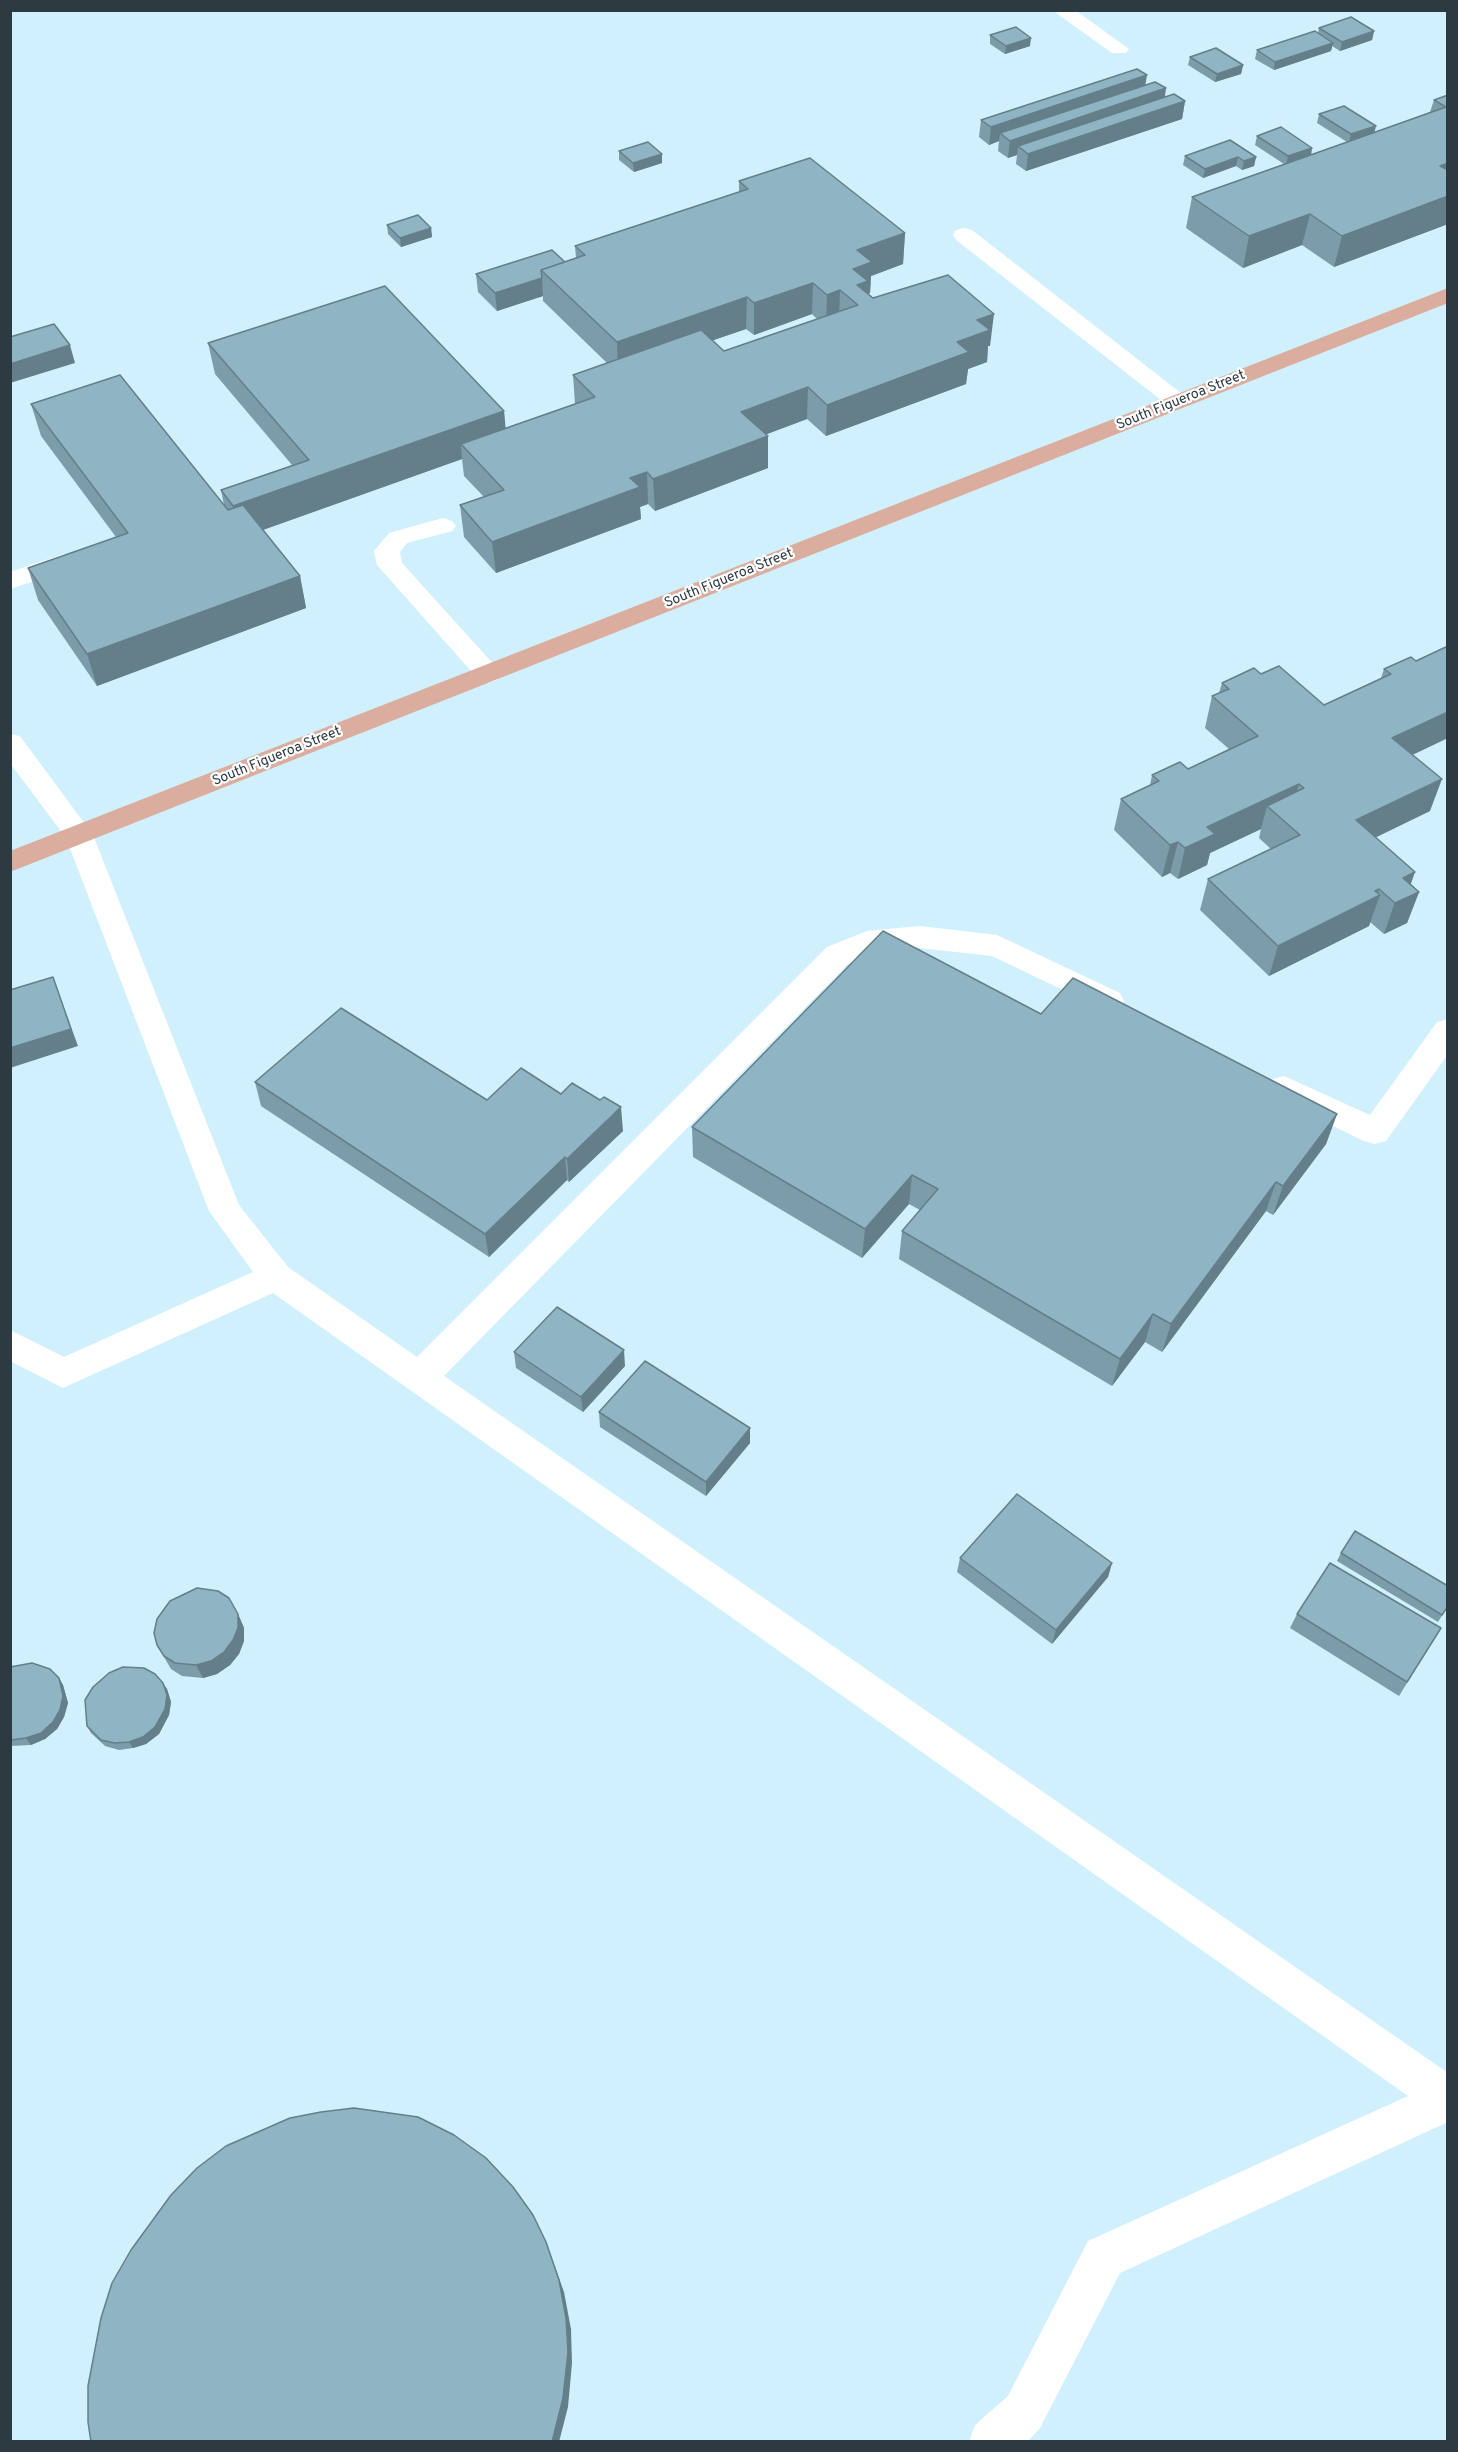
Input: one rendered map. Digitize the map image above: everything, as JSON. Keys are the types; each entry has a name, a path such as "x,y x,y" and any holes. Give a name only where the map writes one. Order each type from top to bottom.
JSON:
{"main road":[{"name":"South Figueroa Street","path":"10,862 1448,296"}],"lane":[{"path":"1061,10 1119,49"},
{"path":"964,235 1178,402"},
{"path":"443,526 398,538 387,551 390,565 488,674"},
{"path":"10,581 64,562"},
{"path":"10,743 79,835 225,1211 276,1277 1448,2099"},
{"path":"419,1378 838,955 867,942 920,937 997,946 1133,1013"},
{"path":"1259,1075 1375,1132 1448,1030"},
{"path":"10,1344 63,1373 276,1277"},
{"path":"992,2442 1024,2412 1104,2257 1448,2099"}],"building":[{"path":"1351,17 1374,31 1342,42 1319,28"},
{"path":"1016,27 1031,38 1006,46 990,35"},
{"path":"1315,31 1333,43 1275,62 1257,50"},
{"path":"1216,48 1243,65 1217,74 1190,57"},
{"path":"1137,69 1147,75 991,127 981,120"},
{"path":"1155,82 1166,88 1010,141 1000,133"},
{"path":"1174,94 1185,101 1028,154 1018,146"},
{"path":"1448,95 1448,163 1440,166 1448,170 1448,196 1342,236 1310,214 1249,236 1192,197 1446,107 1434,100"},
{"path":"1344,106 1376,126 1351,134 1319,114"},
{"path":"1281,127 1312,148 1288,156 1257,136"},
{"path":"1230,140 1256,157 1244,161 1238,157 1205,169 1185,156"},
{"path":"648,142 662,154 633,163 619,151"},
{"path":"810,158 905,233 857,250 872,262 853,269 868,281 857,285 873,298 948,275 994,314 977,320 990,330 957,342 969,352 827,405 808,387 741,412 768,436 653,479 647,472 630,478 640,487 492,542 460,505 504,490 461,444 595,397 573,375 701,330 724,351 858,305 840,290 827,295 813,283 754,303 747,297 617,342 541,270 585,255 575,246 748,189 739,181"},
{"path":"418,215 431,228 400,238 387,225"},
{"path":"552,250 565,262 541,270 542,278 495,293 476,274"},
{"path":"385,286 504,411 233,506 221,490 309,460 208,343"},
{"path":"54,324 70,345 10,364 10,337"},
{"path":"120,375 228,510 243,505 300,576 87,654 28,568 128,533 31,404"},
{"path":"1448,646 1448,712 1392,738 1442,779 1356,820 1415,872 1403,878 1419,892 1395,903 1379,889 1375,891 1380,895 1278,946 1208,879 1300,835 1267,806 1304,788 1299,784 1207,827 1215,834 1185,848 1178,842 1170,845 1121,799 1159,781 1152,775 1180,762 1188,769 1258,736 1212,696 1229,689 1222,683 1254,668 1261,674 1279,666 1324,705 1391,674 1384,669 1411,657 1416,661"},
{"path":"883,931 1041,1014 1073,978 1337,1114 1283,1186 1276,1182 1171,1324 1153,1314 1120,1359 902,1231 938,1189 912,1175 865,1229 692,1127"},
{"path":"53,977 71,1029 10,1048 10,990"},
{"path":"341,1008 487,1100 521,1068 561,1094 572,1083 600,1100 604,1097 621,1107 485,1234 255,1082"},
{"path":"557,1307 624,1350 581,1397 514,1352"},
{"path":"645,1361 750,1428 706,1482 599,1412"},
{"path":"1017,1494 1112,1563 1056,1630 960,1558"},
{"path":"1355,1531 1448,1586 1448,1606 1442,1615 1341,1553"},
{"path":"1330,1563 1441,1628 1407,1682 1297,1614"},
{"path":"197,1588 218,1591 229,1598 238,1614 238,1628 224,1652 211,1661 196,1665 175,1663 164,1656 157,1645 154,1633 157,1619 170,1601"},
{"path":"32,1663 50,1669 59,1678 63,1696 60,1710 53,1722 41,1733 10,1740 10,1667"},
{"path":"123,1667 144,1668 155,1674 163,1683 167,1695 165,1709 155,1727 143,1737 129,1742 115,1743 101,1740 87,1726 85,1700 93,1687 109,1673"},
{"path":"354,2108 418,2117 454,2135 486,2158 513,2187 533,2215 546,2242 559,2280 566,2318 568,2352 563,2398 552,2442 91,2442 88,2422 88,2386 101,2318 112,2283 131,2250 171,2195 197,2168 226,2146 290,2118"}]}
